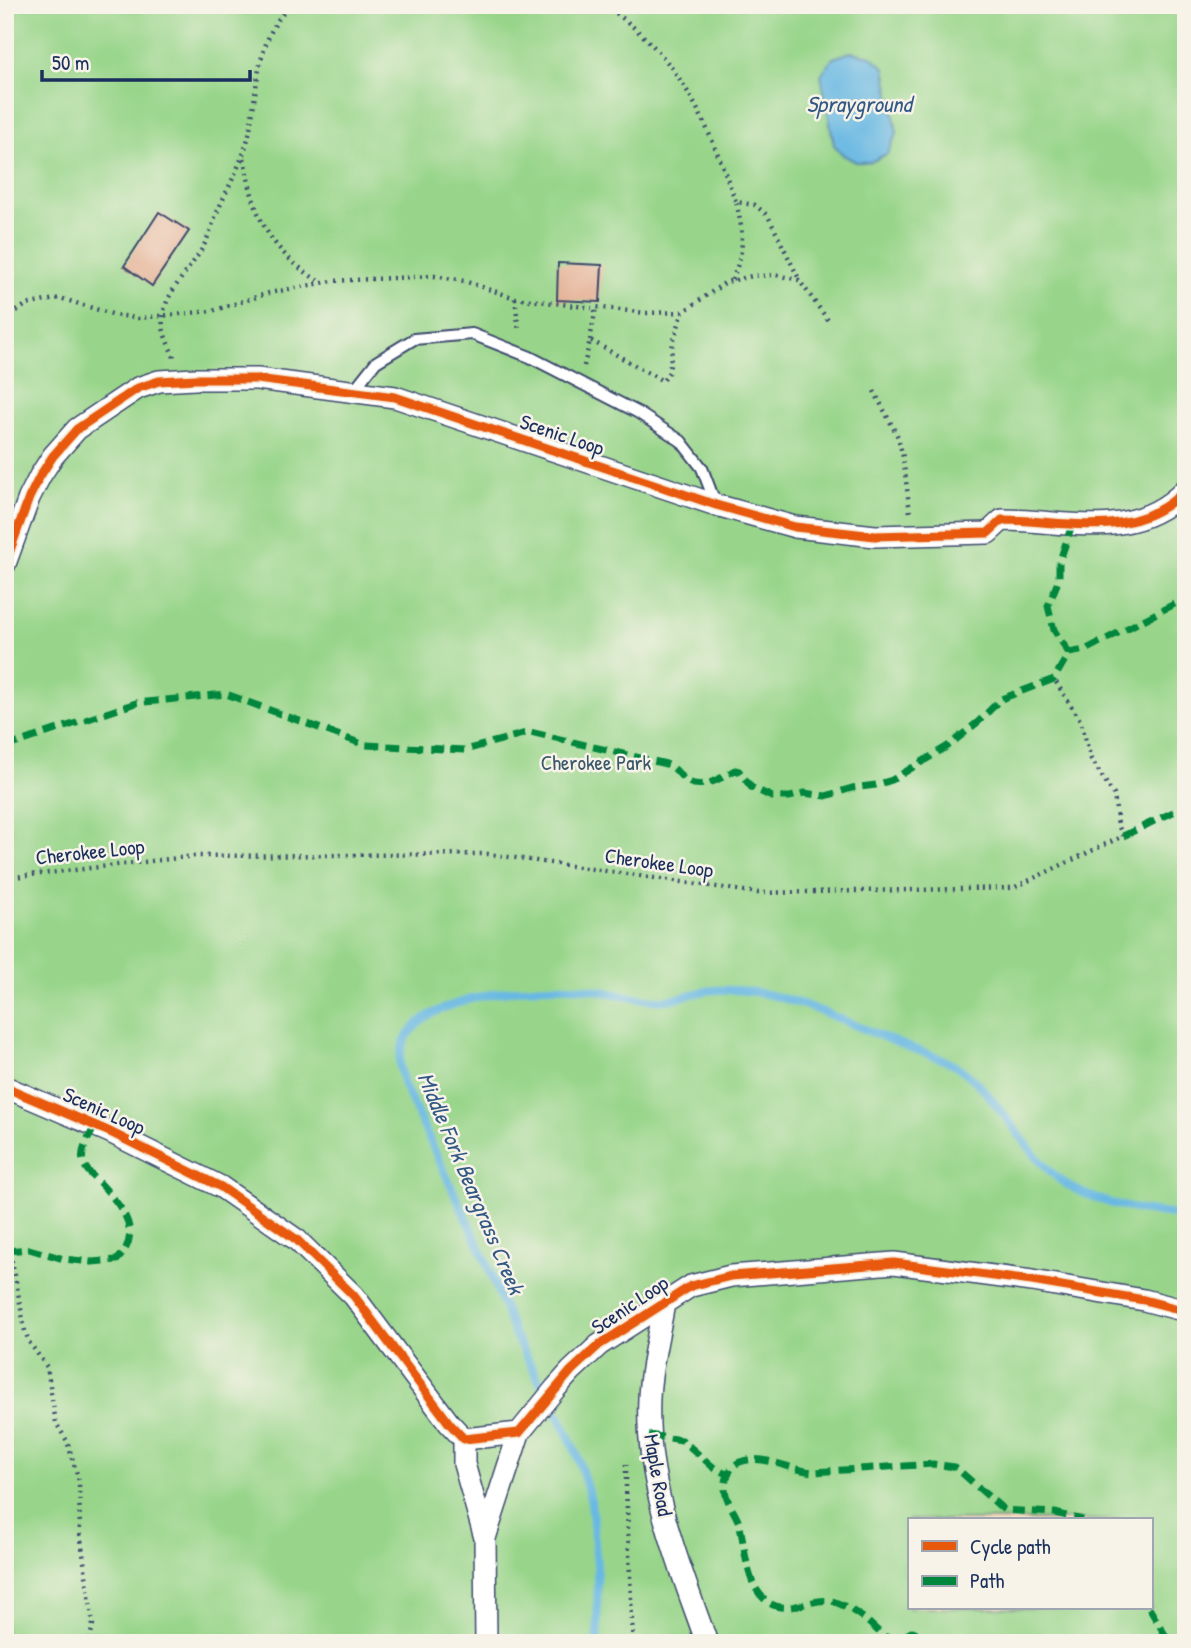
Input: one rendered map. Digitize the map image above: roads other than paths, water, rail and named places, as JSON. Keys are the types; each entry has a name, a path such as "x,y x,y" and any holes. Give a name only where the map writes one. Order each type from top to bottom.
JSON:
{"street":[{"name":"Scenic Loop","path":"5,564 40,476 53,456 77,429 138,388 159,381 182,379 257,379 395,397 716,505 795,527 875,536 988,533 1002,520 1083,526 1117,524 1146,515 1186,489"},
{"name":"Scenic Loop","path":"5,1087 122,1138 221,1187 297,1240 354,1296 441,1413 464,1439"},
{"name":"Scenic Loop","path":"519,1433 571,1371 599,1346 691,1286 731,1276 894,1264 1032,1281 1144,1300 1186,1311"},
{"name":"Maple Road","path":"664,1303 649,1396 649,1435 657,1490 670,1539 707,1643"},
{"path":"485,1538 519,1433 464,1439 464,1464 485,1538 486,1643"}],"lane":[{"path":"352,391 376,362 414,339 472,334 517,352 637,412 681,441 702,468 716,505"}],"water":[{"name":"Sprayground","path":"851,52 871,56 885,68 897,133 887,154 871,162 856,162 843,155 834,145 821,75 833,58"}],"waterway":[{"name":"Middle Fork Beargrass Creek","path":"598,1643 597,1565 591,1501 577,1455 514,1334 486,1261 404,1085 400,1062 403,1046 408,1035 425,1018 471,999 539,987 581,988 661,1000 718,990 772,995 829,1014 959,1068 985,1091 1045,1166 1082,1193 1141,1210 1186,1216"}],"park label":[{"name":"Cherokee Park","path":"596,763"}]}
